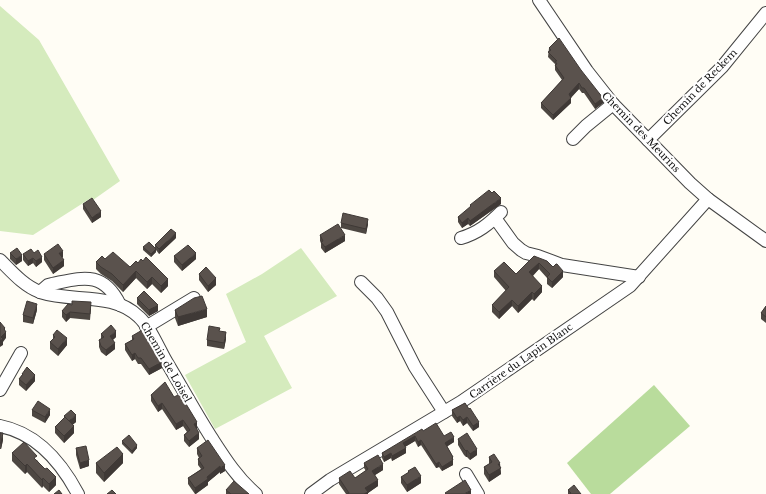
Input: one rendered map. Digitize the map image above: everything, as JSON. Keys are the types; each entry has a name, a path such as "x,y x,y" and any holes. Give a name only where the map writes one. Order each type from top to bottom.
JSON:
{"street":[{"name":"Chemin des Meurins","path":"539,0 587,72 613,104 708,200 766,241"},
{"name":"Chemin de Reckem","path":"648,140 722,67 766,13"},
{"path":"573,139 586,126 613,104"},
{"name":"Carrière du Lapin Blanc","path":"311,494 330,480 472,394 630,286 708,200"},
{"path":"461,238 486,227 498,215 513,243 526,253 562,265 639,276"},
{"name":"Chemin de Loisel","path":"0,260 24,283 40,292 104,300 120,305 137,315 146,327 188,400 220,451 240,478 256,494"},
{"path":"40,292 48,285 82,278 90,278 98,281 108,288 116,296 120,305"},
{"path":"361,282 377,298 386,312 415,367 444,412"},
{"path":"146,327 194,298"},
{"path":"0,390 21,354"},
{"path":"0,426 25,434 41,446 61,467 78,494"},
{"path":"466,474 478,494"}],"green space":[{"path":"0,6 39,40 120,181 93,200 91,198 33,235 0,231"},
{"path":"301,248 337,296 264,336 292,388 215,429 185,375 246,342 226,294 262,274"},
{"path":"654,385 690,426 610,494 591,494 567,463"}],"building":[{"path":"559,38 603,98 595,104 579,83 569,94 571,98 553,115 541,103 564,78 555,65 557,64 555,61 557,61 548,52 551,50 549,48"},
{"path":"489,190 492,193 494,191 501,198 470,221 468,218 462,223 458,217"},
{"path":"92,198 101,211 92,218 83,204"},
{"path":"343,213 368,219 366,229 341,223"},
{"path":"338,224 345,235 325,247 321,242 323,241 320,235"},
{"path":"171,229 176,233 159,249 155,245"},
{"path":"149,242 156,249 151,254 143,247"},
{"path":"58,244 63,251 59,253 64,260 53,268 44,254"},
{"path":"188,245 196,253 182,265 174,256"},
{"path":"17,248 22,255 16,259 10,253"},
{"path":"31,249 34,253 38,250 42,257 36,261 33,258 28,261 23,254"},
{"path":"113,252 130,267 136,261 138,263 141,259 143,261 146,257 168,279 161,286 152,277 147,282 136,271 123,285 112,274 96,262 102,256 105,259"},
{"path":"534,256 547,261 553,267 557,264 563,271 552,282 547,277 550,274 539,263 529,272 542,286 534,294 532,292 518,306 512,300 499,312 492,305 509,287 494,271 504,262 516,274"},
{"path":"206,267 216,278 208,286 199,274"},
{"path":"144,291 158,305 149,310 137,298"},
{"path":"202,296 207,309 178,317 175,310 194,298"},
{"path":"27,301 37,304 33,318 23,315"},
{"path":"72,301 91,302 90,314 70,312 66,315 62,311 68,304 72,305"},
{"path":"766,306 766,317 761,313"},
{"path":"0,322 5,328 4,329 6,332 1,337 3,339 0,341"},
{"path":"111,325 116,331 110,336 115,343 106,350 101,346 99,340 104,337 101,334"},
{"path":"209,326 220,328 219,331 226,332 224,343 207,340"},
{"path":"144,329 162,362 149,369 141,358 138,358 135,353 132,355 125,344 134,339 132,336"},
{"path":"57,330 67,338 58,349 50,342 55,337 53,335"},
{"path":"27,367 35,375 26,385 19,379"},
{"path":"165,382 174,397 180,394 197,422 194,424 199,433 189,441 184,435 190,430 183,420 176,424 162,403 158,406 151,395"},
{"path":"38,401 50,409 45,417 32,410"},
{"path":"465,403 479,422 473,426 467,417 463,420 460,416 457,418 452,410"},
{"path":"71,410 76,415 69,421 64,416"},
{"path":"65,417 74,426 64,436 55,427"},
{"path":"436,423 444,436 451,432 454,437 445,443 453,457 453,460 442,467 439,462 436,464 421,440 418,442 415,436 403,443 406,448 392,456 391,453 384,457 382,453 422,429 423,431"},
{"path":"0,433 3,433 1,443 0,443"},
{"path":"467,433 477,449 470,454 464,449 458,439"},
{"path":"129,435 137,445 132,451 122,441"},
{"path":"208,440 225,465 220,468 220,466 207,477 208,479 195,488 188,478 204,468 198,459 202,456 197,448"},
{"path":"24,442 37,456 34,458 56,477 49,484 43,478 42,480 27,464 25,466 12,453"},
{"path":"86,446 89,460 80,463 76,448"},
{"path":"117,447 123,454 104,473 96,463"},
{"path":"494,454 500,463 498,464 501,468 489,475 484,467 492,462 489,457"},
{"path":"378,455 383,464 372,471 378,480 365,488 368,492 364,494 347,494 349,493 339,478 350,471 355,478 368,469 364,463"},
{"path":"415,467 421,476 407,485 401,477"},
{"path":"465,480 471,490 464,494 445,493"},
{"path":"234,481 249,494 231,494 226,490"},
{"path":"574,485 581,494 570,494 571,493 568,490"},
{"path":"59,490 62,494 54,494"},
{"path":"112,490 116,494 107,494"}]}
